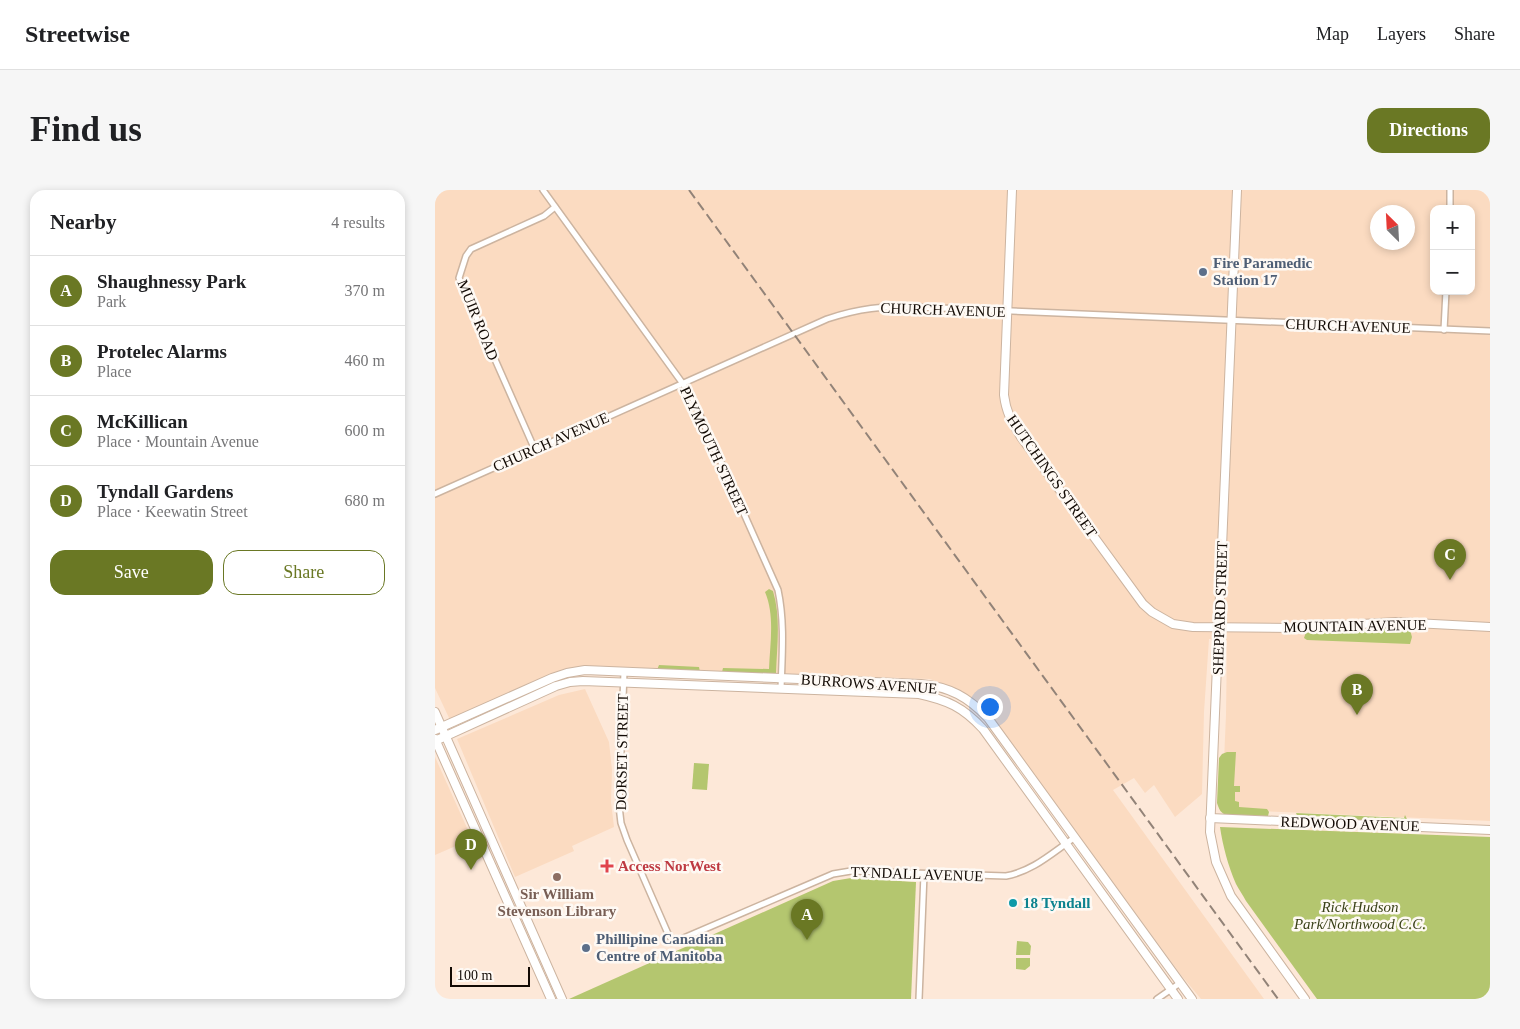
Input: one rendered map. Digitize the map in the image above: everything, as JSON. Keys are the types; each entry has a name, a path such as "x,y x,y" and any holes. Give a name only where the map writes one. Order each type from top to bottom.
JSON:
{"street":[{"name":"PLYMOUTH STREET","path":"543,190 691,394 778,590 783,624 781,689"},
{"name":"HUTCHINGS STREET","path":"1012,190 1004,395 1006,409 1012,423 1143,604 1152,612 1173,624 1220,628"},
{"name":"SHEPPARD STREET","path":"1237,190 1210,832 1216,862 1226,886 1239,909 1305,999"},
{"path":"1449,205 1451,190"},
{"name":"MUIR ROAD","path":"535,450 459,278 466,256 471,249 544,216 555,208"},
{"path":"1444,330 1445,295"},
{"name":"CHURCH AVENUE","path":"435,494 846,312 886,306 1490,331"},
{"name":"MOUNTAIN AVENUE","path":"1220,628 1293,628 1396,622 1490,627"},
{"name":"BURROWS AVENUE","path":"438,728 567,673 585,670 921,684 948,690 972,703 988,718 1192,999"},
{"name":"DORSET STREET","path":"624,672 619,806 621,823 646,885 669,936 673,940"},
{"name":"BURROWS AVENUE","path":"435,740 556,686 570,682 623,682 919,694 946,700 973,718 983,729 1178,999"},
{"path":"521,692 525,700"},
{"path":"435,712 438,728 445,737 561,996 550,999 435,740"},
{"name":"REDWOOD AVENUE","path":"1210,818 1490,830"},
{"name":"TYNDALL AVENUE","path":"673,940 678,940 833,874 851,871 999,877 1013,875 1036,865 1074,838"},
{"path":"919,999 924,874"},
{"path":"1157,999 1180,982"}],"shaded area":[{"path":"435,190 1490,190 1490,821 1259,811 1222,807 1227,640 1209,639 1204,712 1202,794 1175,817 1154,785 1145,793 1134,778 1113,790 1264,999 1201,999 1181,975 987,710 978,701 960,690 930,679 586,666 570,668 450,720 435,688"},
{"path":"585,689 609,742 612,770 611,802 614,827 572,846 574,851 515,877 457,739 559,695"},
{"path":"435,757 472,839 435,855"}],"green space":[{"path":"769,589 773,591 777,611 776,673 769,676 722,672 723,668 769,669 771,620 765,592"},
{"path":"1388,628 1410,630 1412,637 1410,644 1307,640 1304,638 1306,632"},
{"path":"659,665 699,667 700,672 657,670"},
{"path":"1227,752 1236,752 1234,786 1240,786 1240,792 1235,792 1235,801 1239,802 1239,807 1267,809 1269,812 1268,816 1227,815 1221,811 1217,803 1219,758"},
{"path":"694,763 709,764 707,790 692,789"},
{"path":"1296,813 1404,818 1405,815 1407,819 1404,823 1300,819"},
{"name":"Rick Hudson Park/Northwood C.C.","path":"1220,827 1490,837 1490,999 1317,999 1237,886 1226,856"},
{"path":"851,878 916,882 911,999 569,999 833,881"},
{"path":"1017,941 1028,942 1031,946 1030,955 1016,955"},
{"path":"1016,958 1030,958 1030,966 1025,970 1016,969"}],"railway":[{"path":"689,190 1278,999"}],"place":[{"name":"Fire Paramedic Station 17","path":"1203,272"},
{"name":"McKillican","path":"1450,580"},
{"name":"Protelec Alarms","path":"1357,715"},
{"name":"Access NorWest","path":"607,866"},
{"name":"Tyndall Gardens","path":"471,870"},
{"name":"Sir William Stevenson Library","path":"557,877"},
{"name":"18 Tyndall","path":"1013,903"},
{"name":"Shaughnessy Park","path":"807,940"},
{"name":"Phillipine Canadian Centre of Manitoba","path":"586,948"}]}
